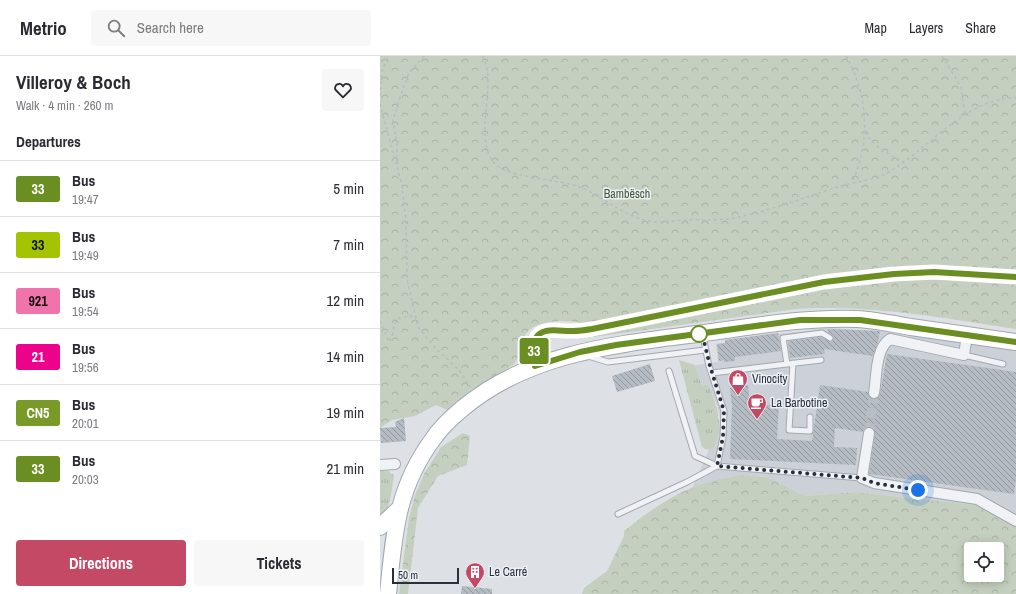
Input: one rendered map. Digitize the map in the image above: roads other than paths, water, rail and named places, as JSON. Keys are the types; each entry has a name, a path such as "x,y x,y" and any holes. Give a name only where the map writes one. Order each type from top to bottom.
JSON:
{"main road":[{"path":"535,366 535,341 538,335 551,330 573,331 592,329 824,282 859,278 934,272 1016,277"},
{"path":"388,594 384,562 399,509 413,470 433,438 452,418 476,397 504,380 535,366 580,352 702,333 800,320 860,320 1016,342"},
{"path":"380,527 399,509"}],"street":[{"path":"874,393 880,352 883,344 890,339 964,355 967,335"},
{"path":"869,433 862,478 874,483 977,499 1016,521"},
{"path":"380,465 395,464"}],"lane":[{"path":"702,333 712,373 723,405 725,419 717,466"},
{"path":"786,364 783,338 822,333 830,338"},
{"path":"580,352 594,359 608,362 706,350"},
{"path":"964,355 1003,364"},
{"path":"712,373 820,360"},
{"path":"792,363 789,430 810,431 810,417"},
{"path":"669,371 695,456 717,466 862,478"},
{"path":"618,514 687,482 717,466"}],"tunnel":[{"path":"869,433 874,393"}],"place":[{"name":"Vinocity","path":"738,396"},
{"name":"La Barbotine","path":"757,420"},
{"name":"Le Carré","path":"475,589"}],"park label":[{"name":"Bambësch","path":"627,194"}]}
